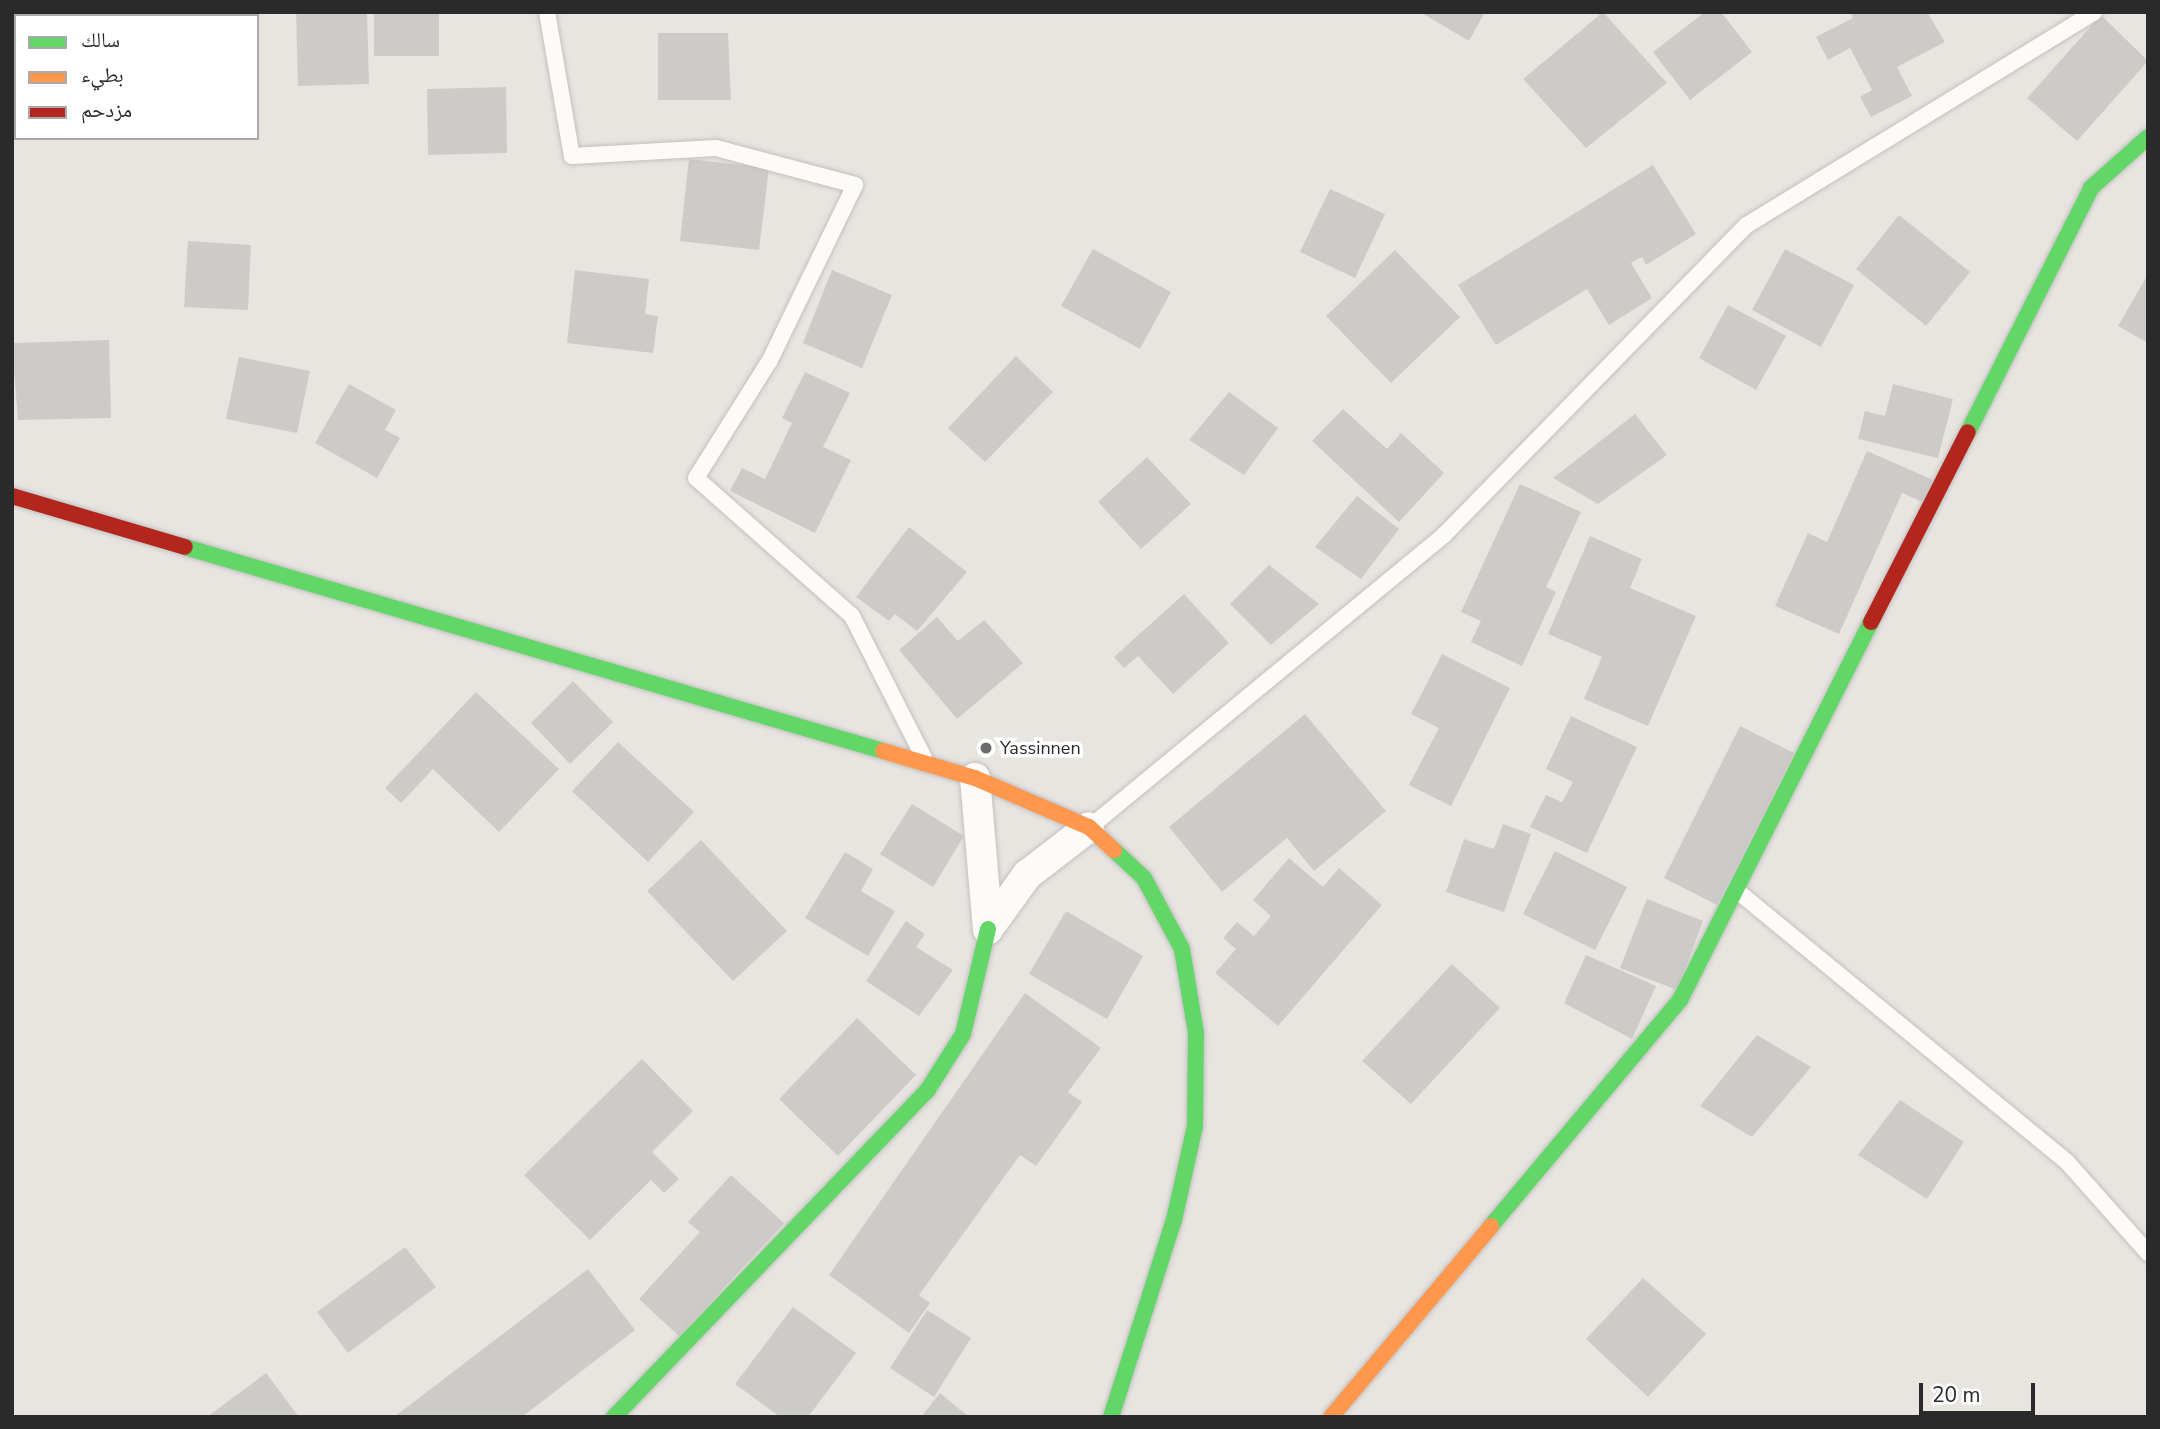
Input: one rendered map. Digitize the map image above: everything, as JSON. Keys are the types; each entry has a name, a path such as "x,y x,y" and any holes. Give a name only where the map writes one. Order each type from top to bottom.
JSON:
{"street":[{"path":"1331,1417 1680,1000 2091,188 2148,137"},
{"path":"12,496 975,778 1089,827 1144,878 1182,949 1196,1034 1195,1126 1174,1220 1111,1417"},
{"path":"614,1417 927,1091 963,1034 988,929 975,778"},
{"path":"988,929 1027,875 1089,827"}],"lane":[{"path":"547,12 572,156 716,148 855,185 770,360 696,478 852,616 926,764"},
{"path":"1089,827 1444,535 1747,225 2094,12"},
{"path":"1736,890 2067,1162 2148,1254"}],"building":[{"path":"296,12 367,12 369,84 298,86"},
{"path":"374,12 439,12 439,56 374,56"},
{"path":"1420,12 1485,12 1469,41"},
{"path":"1603,12 1667,83 1586,148 1523,79"},
{"path":"1705,12 1721,12 1752,52 1690,100 1653,52"},
{"path":"1850,12 1927,12 1945,42 1897,67 1912,96 1871,117 1860,97 1872,90 1850,48 1828,60 1816,37 1853,18"},
{"path":"2101,15 2148,61 2077,141 2027,98"},
{"path":"658,33 728,33 731,100 658,100"},
{"path":"506,87 507,153 428,155 427,89"},
{"path":"689,159 769,168 759,250 680,241"},
{"path":"1653,165 1696,234 1646,265 1642,257 1631,263 1652,298 1609,325 1587,289 1496,345 1458,285"},
{"path":"1330,189 1385,214 1355,278 1300,252"},
{"path":"1899,215 1970,272 1926,326 1856,269"},
{"path":"188,241 251,245 248,310 184,307"},
{"path":"1093,249 1171,292 1140,349 1061,306"},
{"path":"1785,249 1854,285 1821,347 1752,310"},
{"path":"1395,250 1460,317 1391,383 1326,316"},
{"path":"575,270 649,279 645,314 658,316 653,353 567,343"},
{"path":"832,270 892,295 862,368 803,343"},
{"path":"2148,274 2148,343 2118,326"},
{"path":"1728,305 1786,336 1756,390 1699,358"},
{"path":"109,340 111,418 18,420 12,343"},
{"path":"1016,356 1053,392 985,462 948,428"},
{"path":"239,357 310,371 297,433 226,419"},
{"path":"805,372 850,393 823,447 851,460 815,533 730,491 742,468 765,479 792,423 782,418"},
{"path":"349,384 396,410 385,430 400,438 377,478 315,443"},
{"path":"1893,384 1953,399 1938,458 1858,439 1865,411 1885,416"},
{"path":"1229,392 1278,428 1244,475 1189,440"},
{"path":"1343,409 1387,449 1401,433 1444,473 1399,522 1312,441"},
{"path":"1635,414 1667,455 1598,504 1553,478"},
{"path":"1867,451 1933,480 1923,502 1902,493 1839,634 1775,606 1808,533 1827,542"},
{"path":"1147,457 1191,504 1141,549 1098,502"},
{"path":"1520,484 1581,512 1546,587 1556,592 1522,666 1471,642 1481,621 1461,612"},
{"path":"1357,496 1399,529 1361,579 1315,547"},
{"path":"909,527 967,572 917,631 895,614 889,621 856,597"},
{"path":"1590,536 1642,559 1630,588 1696,616 1648,726 1584,699 1602,657 1548,634"},
{"path":"1269,565 1319,604 1271,645 1230,604"},
{"path":"1184,594 1229,643 1173,694 1138,656 1124,668 1114,657"},
{"path":"937,617 958,641 984,620 1023,663 957,719 899,650"},
{"path":"1442,654 1510,688 1451,806 1409,785 1439,728 1411,714"},
{"path":"573,681 613,722 570,764 531,723"},
{"path":"476,692 559,769 499,832 433,769 401,803 385,788"},
{"path":"1305,714 1386,811 1314,871 1287,838 1222,892 1169,827"},
{"path":"1571,716 1637,747 1587,853 1530,827 1546,795 1562,802 1573,782 1546,769"},
{"path":"1740,726 1794,753 1717,905 1664,878"},
{"path":"618,742 694,812 648,862 572,791"},
{"path":"912,804 964,836 933,887 880,854"},
{"path":"1503,824 1531,834 1504,912 1446,892 1464,839 1494,849"},
{"path":"701,840 787,931 733,981 647,891"},
{"path":"1555,851 1627,887 1595,950 1523,914"},
{"path":"845,852 873,869 861,891 895,911 868,956 805,918"},
{"path":"1289,858 1323,887 1339,868 1382,905 1278,1026 1215,973 1236,949 1223,938 1237,922 1254,936 1271,916 1253,900"},
{"path":"1647,899 1703,921 1677,990 1620,968"},
{"path":"1066,911 1143,956 1107,1019 1029,974"},
{"path":"906,921 925,934 916,947 953,970 919,1016 866,981"},
{"path":"1586,955 1656,986 1632,1039 1564,1003"},
{"path":"1452,964 1500,1008 1411,1104 1362,1061"},
{"path":"1025,993 1101,1048 1068,1092 1082,1102 1036,1166 1020,1155 919,1295 930,1303 909,1333 829,1275"},
{"path":"857,1018 916,1075 838,1156 779,1099"},
{"path":"1757,1035 1811,1067 1752,1137 1700,1106"},
{"path":"642,1059 693,1111 652,1152 679,1179 664,1193 651,1180 590,1240 524,1175"},
{"path":"1900,1100 1964,1142 1927,1199 1858,1155"},
{"path":"731,1175 784,1223 679,1336 639,1299 700,1232 688,1222"},
{"path":"405,1247 436,1287 348,1353 317,1312"},
{"path":"588,1269 635,1330 522,1417 394,1417"},
{"path":"1643,1278 1706,1334 1648,1397 1586,1339"},
{"path":"793,1307 856,1353 808,1417 780,1417 735,1384"},
{"path":"927,1310 971,1338 934,1397 890,1368"},
{"path":"266,1373 299,1417 207,1417"},
{"path":"940,1393 969,1417 921,1417"}],"traffic: fast":[{"path":"1968,432 2091,188 2148,137"},
{"path":"185,547 883,751"},
{"path":"1491,1226 1680,1000 1871,622"},
{"path":"1111,1417 1174,1220 1195,1126 1196,1033 1182,949 1144,878 1114,850"},
{"path":"614,1417 927,1091 963,1034 988,929"}],"traffic: slow":[{"path":"883,751 975,778 1089,827 1114,850"},
{"path":"1331,1417 1491,1226"}],"traffic: jam":[{"path":"1871,622 1968,432"},
{"path":"12,496 185,547"}],"place":[{"name":"Yassinnen","path":"986,748"}]}
